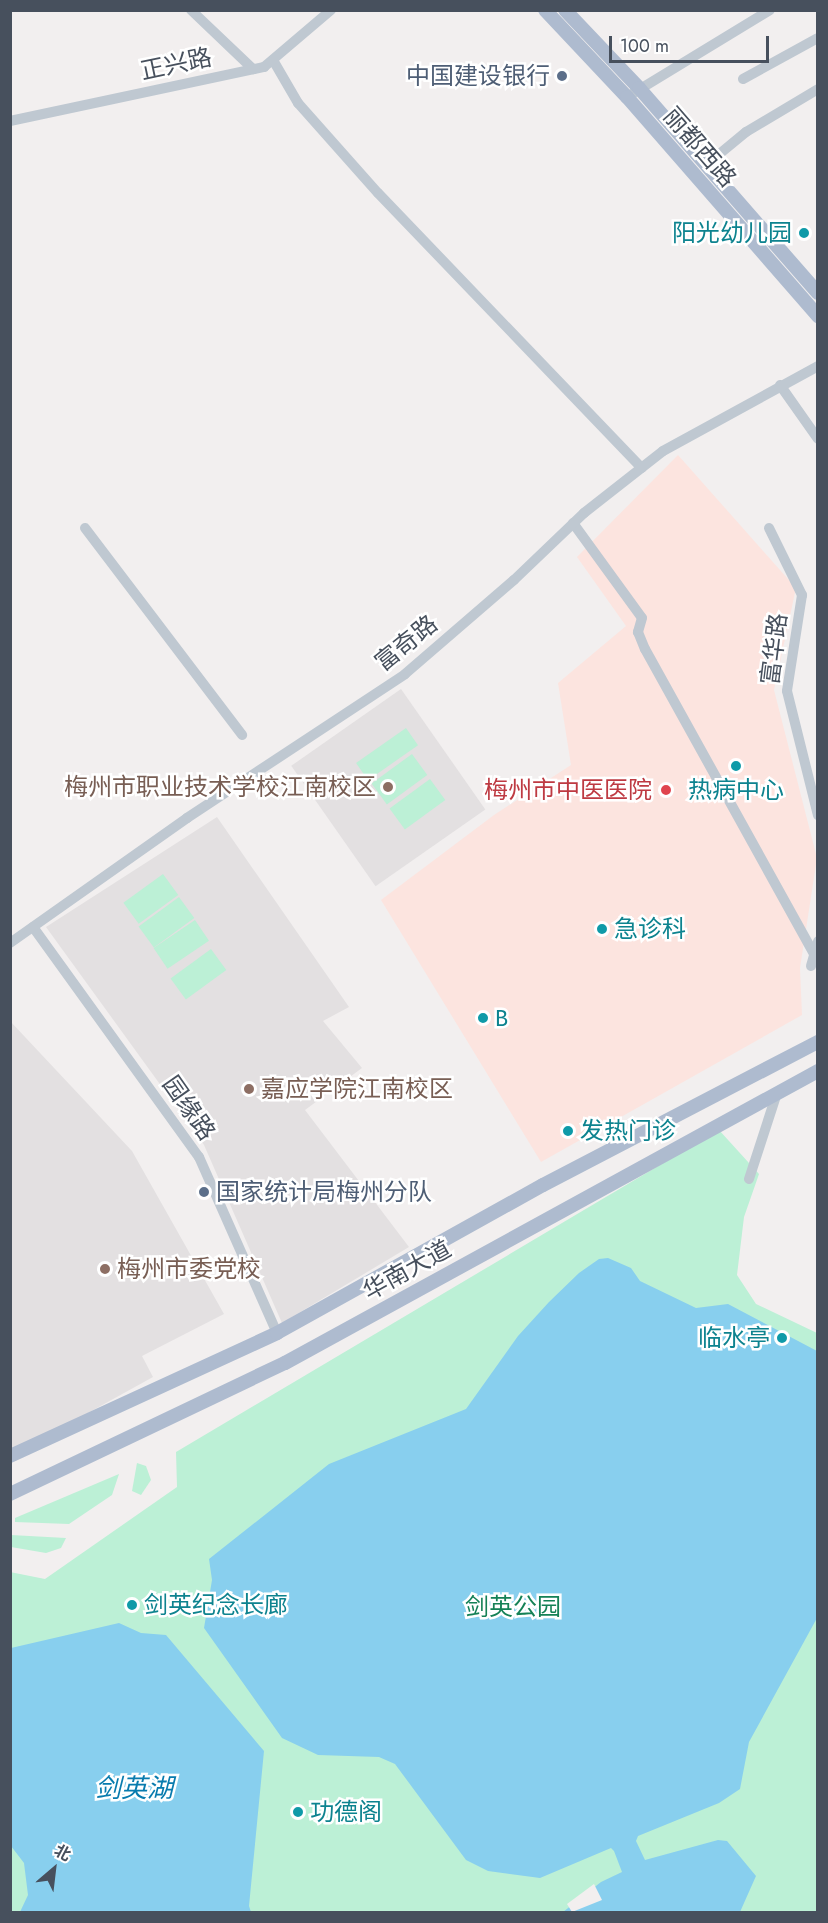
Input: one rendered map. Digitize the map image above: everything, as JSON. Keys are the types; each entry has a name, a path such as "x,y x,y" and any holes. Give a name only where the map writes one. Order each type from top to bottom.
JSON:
{"main road":[{"name":"丽都西路","path":"545,10 627,97 818,316"},
{"name":"丽都西路","path":"565,10 639,88 818,293"},
{"name":"华南大道","path":"10,1456 277,1333 543,1185 818,1042"},
{"path":"788,1057 803,1079"},
{"name":"华南大道","path":"10,1494 285,1363 818,1071"}],"street":[{"path":"191,10 253,69"},
{"name":"正兴路","path":"10,121 253,69 273,60 331,10"},
{"path":"627,97 770,10"},
{"path":"743,80 818,38"},
{"path":"273,60 298,103 371,185 642,468"},
{"path":"706,165 746,132 818,89"},
{"name":"富奇路","path":"10,943 187,818 405,674 573,524 663,451 818,366"},
{"path":"780,386 818,439"},
{"path":"573,524 642,618 638,632 645,649 814,963"},
{"path":"86,528 242,735"},
{"name":"富华路","path":"769,528 802,595 787,691 818,815"},
{"name":"园缘路","path":"33,927 199,1157 277,1333"},
{"path":"814,963 818,941"},
{"path":"749,1179 777,1093"}],"shaded area":[{"name":"梅州市中医医院","path":"678,455 796,588 774,690 817,858 800,968 802,1015 541,1162 381,900 494,815 571,765 558,683 626,626 577,557"},
{"name":"梅州市职业技术学校江南校区","path":"401,689 485,809 376,886 291,766"},
{"name":"嘉应学院江南校区","path":"217,817 349,1007 323,1021 362,1068 305,1110 409,1247 282,1323 204,1145 46,927"},
{"name":"梅州市委党校","path":"10,1021 132,1151 224,1314 142,1356 153,1377 10,1456"}],"green space":[{"path":"406,728 418,745 368,780 356,763"},
{"path":"412,754 427,775 387,804 372,783"},
{"path":"430,779 445,800 405,829 390,808"},
{"path":"163,874 178,895 139,924 123,903"},
{"path":"179,897 194,918 154,947 139,926"},
{"path":"195,920 209,941 168,969 154,948"},
{"path":"211,949 226,970 186,999 171,978"},
{"name":"剑英公园","path":"719,1130 759,1174 744,1217 737,1275 756,1304 817,1333 817,1912 11,1912 10,1572 45,1579 177,1487 176,1452"},
{"path":"137,1463 146,1466 151,1480 141,1495 132,1491"},
{"path":"119,1474 112,1495 69,1524 15,1522 15,1518"},
{"path":"10,1535 66,1538 61,1548 46,1553 11,1547"}],"water":[{"path":"608,1258 631,1268 640,1281 696,1308 728,1304 817,1351 817,1618 749,1742 740,1789 719,1803 638,1836 636,1841 645,1860 718,1840 727,1841 756,1876 740,1912 563,1912 601,1882 622,1872 611,1848 540,1878 488,1871 466,1860 395,1764 379,1757 318,1755 282,1738 204,1628 212,1580 209,1559 329,1464 466,1409 518,1336 549,1302 579,1273 599,1259"},
{"name":"剑英湖","path":"119,1623 141,1633 166,1635 264,1751 249,1906 251,1912 20,1912 28,1895 24,1863 11,1846 11,1648"}],"pier":[{"path":"594,1884 602,1900 572,1912 567,1904"}],"place":[{"name":"中国建设银行","path":"562,76"},
{"name":"阳光幼儿园","path":"804,233"},
{"name":"热病中心","path":"736,766"},
{"name":"梅州市职业技术学校江南校区","path":"388,787"},
{"name":"梅州市中医医院","path":"666,790"},
{"name":"急诊科","path":"602,929"},
{"name":"B","path":"483,1018"},
{"name":"嘉应学院江南校区","path":"249,1089"},
{"name":"发热门诊","path":"568,1131"},
{"name":"国家统计局梅州分队","path":"204,1192"},
{"name":"梅州市委党校","path":"105,1269"},
{"name":"临水亭","path":"782,1338"},
{"name":"剑英纪念长廊","path":"132,1605"},
{"name":"功德阁","path":"298,1812"}]}
